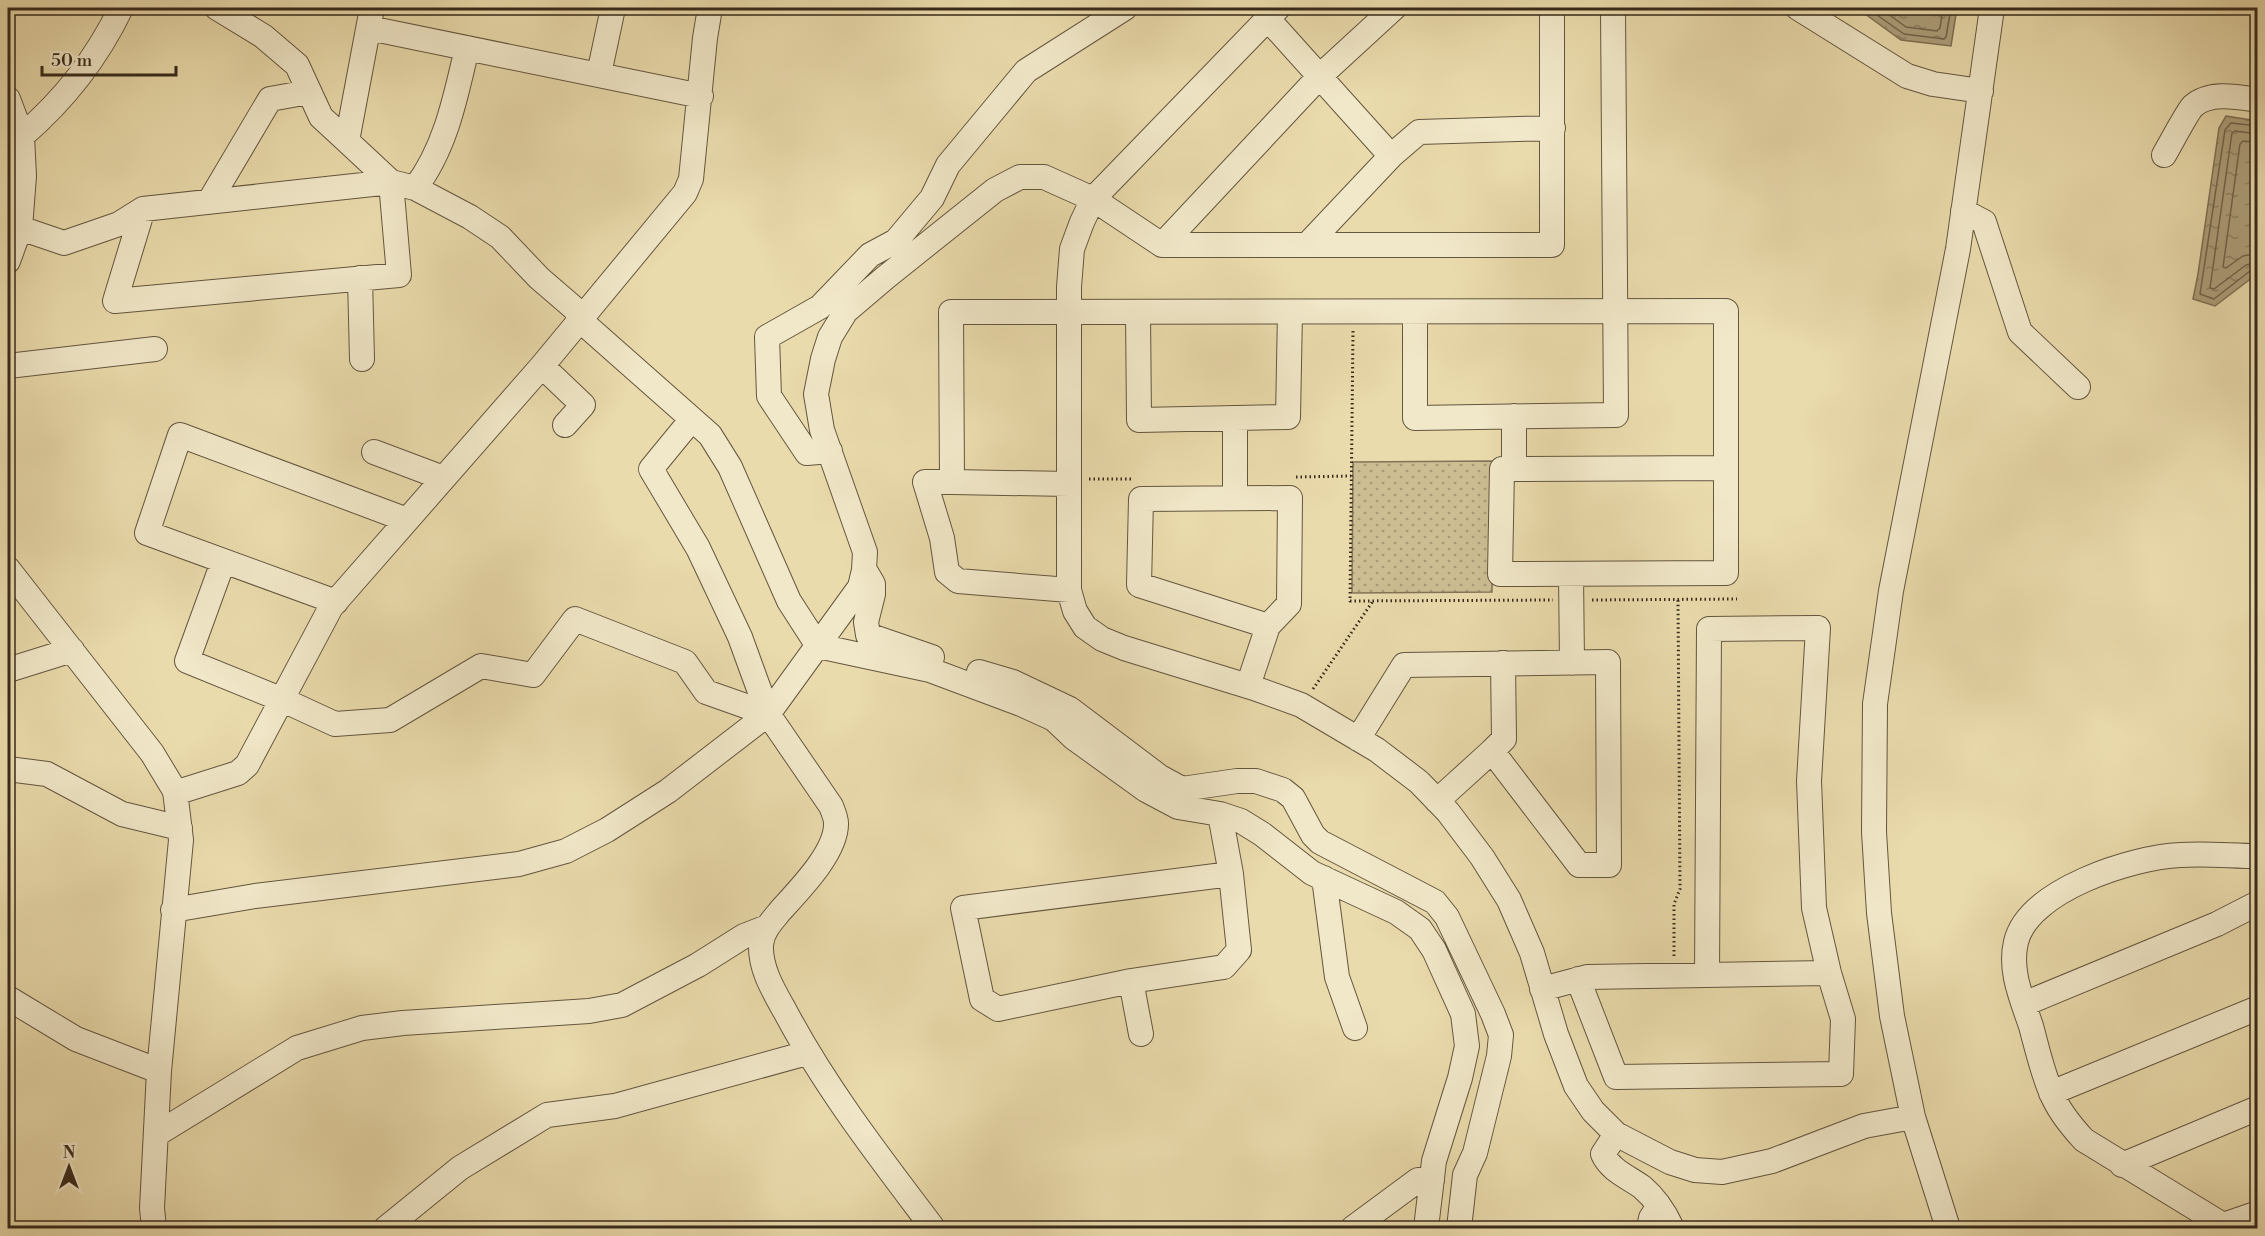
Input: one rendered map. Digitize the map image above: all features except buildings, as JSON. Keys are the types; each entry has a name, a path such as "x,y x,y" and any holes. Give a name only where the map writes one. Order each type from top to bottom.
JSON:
{"street":[{"path":"22,136 47,115 75,80 99,47 121,8"},
{"path":"143,208 116,301 399,275 391,182 321,117 297,65 263,36 217,8"},
{"path":"598,74 613,8"},
{"path":"175,793 238,773 247,765 336,602 581,321 686,193 691,179 710,8"},
{"path":"830,451 807,453 770,396 767,337 820,307 870,255 896,240 932,198 948,165 1026,71 1125,8"},
{"path":"1162,245 1320,76 1394,8"},
{"path":"173,910 255,896 519,864 566,851 608,830 668,791 768,714 860,587 864,570 865,552 822,430 816,394 830,337 846,311 995,190 1020,177 1044,177 1093,199 1162,245 1552,245 1552,8"},
{"path":"1415,312 1415,418 1616,415 1613,8"},
{"path":"1798,8 1907,76 1933,84 1982,91"},
{"path":"1948,1228 1913,1117 1892,1016 1879,913 1874,832 1875,704 1891,591 1963,211 1982,91 1992,8"},
{"path":"1391,156 1320,76 1272,13 1093,199 1072,249 1069,313 1069,590 1075,611 1085,627 1102,639 1301,705 1377,750 1419,782 1482,857 1509,900 1532,953 1542,989 1576,1086 1593,1111 1616,1134 1670,1162 1695,1170 1722,1172 1772,1161 1864,1126 1913,1117"},
{"path":"347,141 370,18 467,48 701,96"},
{"path":"415,188 422,179 451,118 467,48"},
{"path":"209,202 270,99 309,92"},
{"path":"2164,155 2193,106 2226,96 2258,100"},
{"path":"8,99 22,136 24,176 20,228 8,261"},
{"path":"1307,245 1391,156 1419,132 1553,128"},
{"path":"20,228 64,243 119,224 143,208 391,182 415,188 470,217 500,237 539,278 575,309 581,321 710,435 730,466 789,601 818,646 930,670 1021,704 1054,719 1074,738 1146,790 1178,807 1220,814 1241,821 1262,834 1312,873 1396,912 1420,928 1434,950 1463,1014 1467,1046 1460,1078 1434,1161 1426,1228"},
{"path":"1963,211 1984,222 2020,332 2078,387"},
{"path":"360,278 362,359"},
{"path":"952,482 951,312 1726,311 1726,468 1726,573 1500,574 1502,469 1726,468"},
{"path":"1138,313 1139,420 1288,417 1290,312"},
{"path":"8,366 155,349"},
{"path":"542,366 583,405 565,425"},
{"path":"1514,416 1514,469"},
{"path":"1235,418 1236,498"},
{"path":"157,1134 297,1048 372,1026 589,1011 622,1005 698,965 744,936 766,927 805,884 833,843 836,822 831,806 768,714 740,637 698,548 651,469 692,419"},
{"path":"336,602 147,532 180,435 407,520"},
{"path":"374,452 443,478"},
{"path":"1069,484 925,482 942,538 947,572 958,581 1069,590"},
{"path":"1248,686 1268,626 1289,604 1290,498 1141,499 1139,585 1268,626"},
{"path":"224,562 187,661 335,724 390,720 481,666 533,675 576,619 684,662 706,692 768,714"},
{"path":"8,569 152,753 175,793 181,840 159,1071 152,1208 154,1228"},
{"path":"864,570 873,584 873,594 866,622 868,635 1012,682 1071,709 1160,777 1182,789 1237,781 1256,781 1282,790 1293,798 1312,835 1320,842 1435,902 1447,917 1501,1035 1499,1056 1475,1153 1465,1175 1459,1228"},
{"path":"1571,574 1572,663"},
{"path":"1578,979 1616,1077 1841,1074 1843,1019 1829,973 1814,908 1809,781 1818,628 1709,629 1707,975"},
{"path":"8,670 72,650"},
{"path":"1358,739 1404,665 1608,662 1609,865 1579,865 1492,751"},
{"path":"1437,801 1504,739 1503,663"},
{"path":"8,769 47,774 122,814 180,828"},
{"path":"1220,814 1231,874 1239,951 1224,967 1131,981 998,1009 982,999 963,908 1231,874"},
{"path":"2257,857 2179,855 2131,862 2064,890 2041,904 2023,927 2016,942 2014,969 2051,1093 2071,1125 2084,1140 2223,1225 2258,1213"},
{"path":"1324,878 1337,977 1355,1028"},
{"path":"2024,1004 2217,924 2258,903"},
{"path":"766,927 761,944 763,964 771,986 807,1053 873,1148 933,1228"},
{"path":"1542,989 1587,976 1829,973"},
{"path":"1131,981 1141,1034"},
{"path":"8,998 76,1039 159,1071"},
{"path":"2051,1093 2258,1008"},
{"path":"386,1228 460,1168 548,1115 615,1106 807,1053"},
{"path":"2122,1165 2258,1108"},
{"path":"1616,1134 1603,1154 1607,1162 1644,1188 1664,1212 1672,1228"},
{"path":"1353,1228 1418,1180 1432,1180"},
{"path":"1648,1228 1659,1206"}],"path":[{"path":"1353,328 1350,601 1737,599"},
{"path":"1674,965 1674,904 1680,889 1678,599"},
{"path":"1309,695 1373,601"}],"shaded area":[{"path":"1492,461 1492,592 1352,593 1353,462"}],"water":[{"path":"1857,8 1957,8 1951,46 1901,40"},
{"path":"2226,116 2257,121 2257,274 2215,306 2193,299 2219,128"}]}
